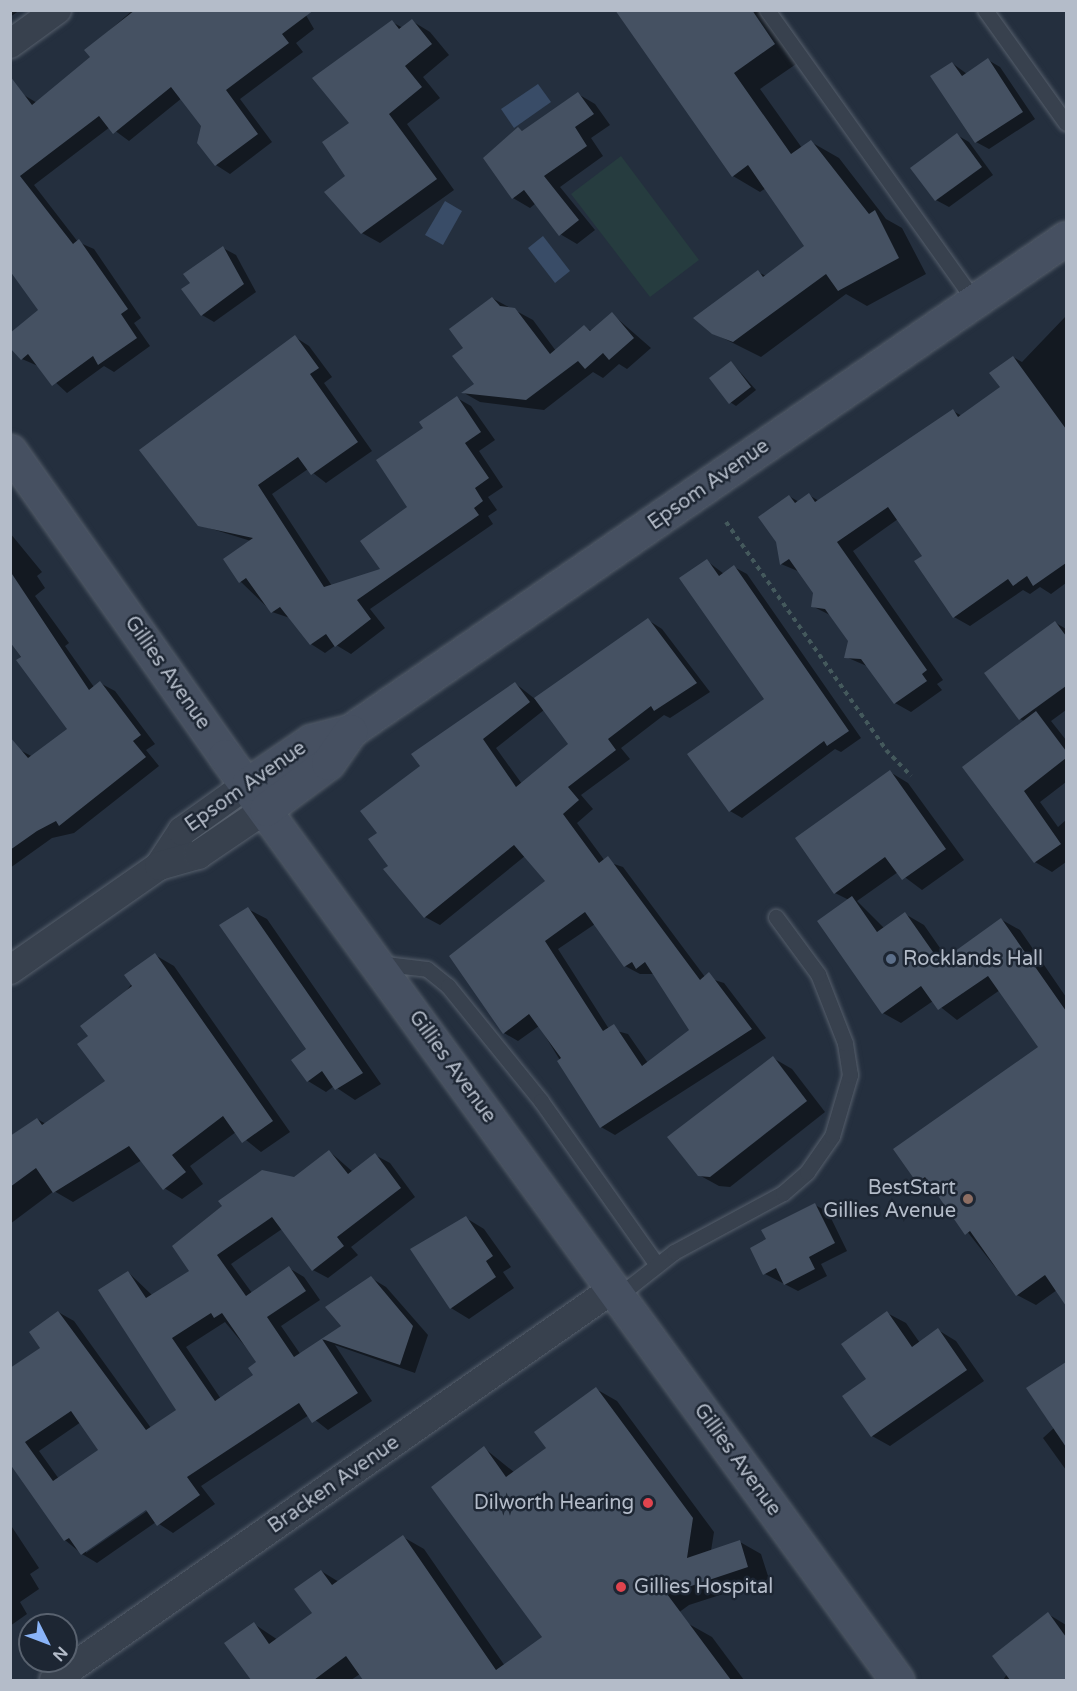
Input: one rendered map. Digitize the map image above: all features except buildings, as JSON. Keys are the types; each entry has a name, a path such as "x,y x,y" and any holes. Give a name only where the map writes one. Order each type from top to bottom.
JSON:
{"main road":[{"name":"Epsom Avenue","path":"256,797 328,764 351,731 1066,238"},
{"name":"Gillies Avenue","path":"10,451 256,797 897,1680"}],"street":[{"path":"10,44 57,10"},
{"name":"Epsom Avenue","path":"10,970 159,866 198,855 256,797"},
{"name":"Bracken Avenue","path":"54,1680 615,1292"}],"lane":[{"path":"767,10 974,300"},
{"path":"985,10 1066,123"},
{"path":"615,1292 657,1265 754,1210 807,1172 846,1102 850,1075 845,1043 818,974 776,917"},
{"path":"376,963 427,969 448,986 540,1101 657,1265"}],"path":[{"path":"726,522 886,750 911,776"}],"green space":[{"path":"621,156 699,260 650,297 571,194"}],"water":[{"path":"538,84 551,102 514,128 501,109"},
{"path":"445,201 462,211 443,245 425,235"},
{"path":"543,236 570,271 555,283 528,248"}],"place":[{"name":"Rocklands Hall","path":"891,959"},
{"name":"BestStart Gillies Avenue","path":"968,1199"},
{"name":"Dilworth Hearing","path":"648,1503"},
{"name":"Gillies Hospital","path":"621,1587"}]}
